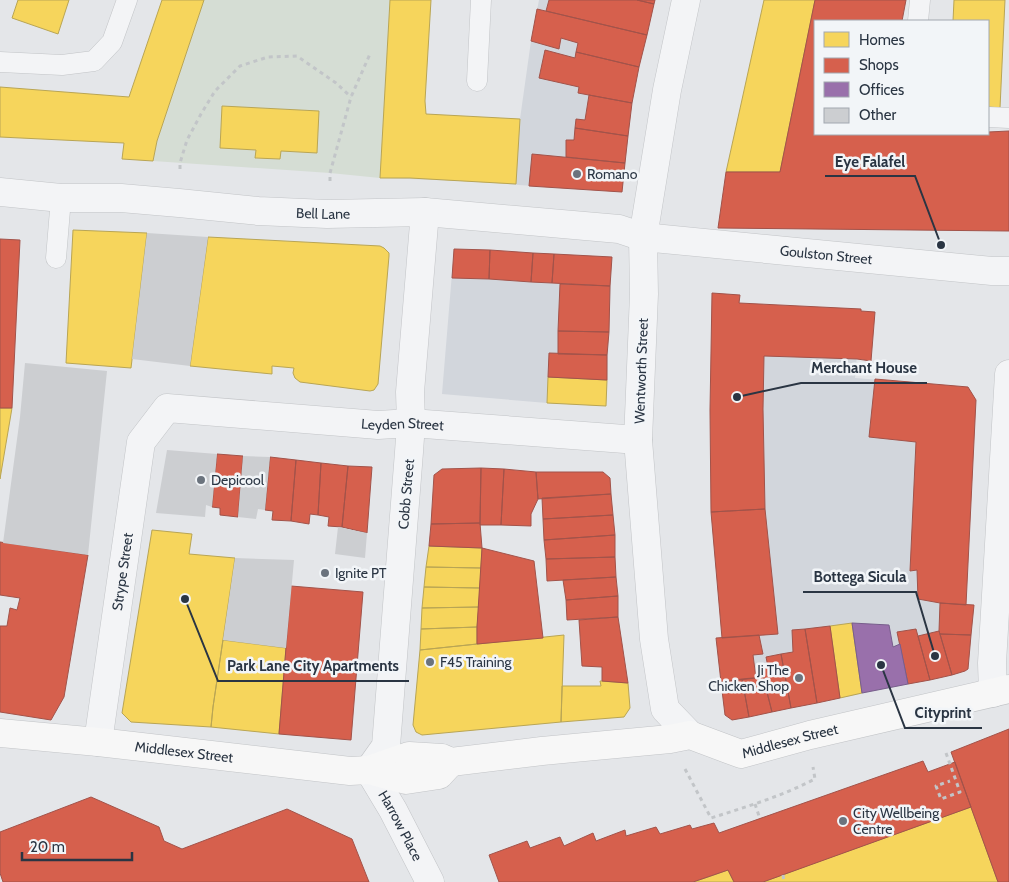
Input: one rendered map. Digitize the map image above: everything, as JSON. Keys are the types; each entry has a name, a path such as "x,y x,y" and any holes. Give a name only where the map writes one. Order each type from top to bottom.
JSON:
{"street":[{"name":"Wentworth Street","path":"680,737 666,709 654,639 638,440 644,294 643,238 665,99 686,0"},
{"name":"Bell Lane","path":"0,192 60,198 121,198 327,214 425,212 619,229 643,238"},
{"name":"Cobb Street","path":"368,770 386,746 411,424 410,392 425,212"},
{"name":"Goulston Street","path":"643,238 992,271 1009,271"},
{"path":"1001,691 992,664 1009,374"},
{"name":"Leyden Street","path":"167,408 378,424 411,424 638,440"},
{"name":"Strype Street","path":"98,742 141,442 167,408"},
{"name":"Middlesex Street","path":"0,734 98,742 350,771 368,770 409,756 442,758 451,762 680,737 742,754 810,735 1001,691"},
{"name":"Harrow Place","path":"368,770 393,810 430,882"}],"lane":[{"path":"0,62 62,65 94,61 112,42 127,0"},
{"path":"477,81 481,0"},
{"path":"918,20 920,0"},
{"path":"989,117 1009,118"},
{"path":"56,258 60,198"}],"path":[{"path":"327,214 330,173 352,97 370,54"},
{"path":"179,202 180,163 186,140 215,90 240,66 268,56 297,56 336,83 352,97"},
{"path":"680,737 711,818 755,804 801,786"},
{"path":"946,754 960,792 941,799 936,786 950,781"},
{"path":"755,804 760,819"},
{"path":"783,875 784,882"}],"shaded area":[{"path":"204,0 390,0 380,178 153,161 157,141","holes":["222,106 319,111 317,153 281,151 280,159 256,159 256,150 220,148"]},
{"path":"539,0 655,0 632,103 622,192 461,181 380,178 384,112 520,119"},
{"path":"454,249 612,257 606,406 442,394"},
{"path":"712,293 740,295 739,303 861,309 855,378 968,387 976,400 966,605 974,605 968,669 930,680 732,720 725,715 716,638 722,638 711,512"}],"building: Homes":[{"path":"18,0 69,0 58,34 12,18"},
{"path":"162,0 204,0 157,141 153,161 122,159 124,143 0,137 0,87 129,97"},
{"path":"390,0 431,0 425,101 426,114 520,119 516,184 380,178"},
{"path":"764,0 815,0 780,172 726,172"},
{"path":"954,0 1005,0 1000,108 989,107 989,20 953,20"},
{"path":"222,106 319,111 317,153 281,151 280,159 255,158 256,150 220,148"},
{"path":"73,230 147,233 131,368 66,363"},
{"path":"208,237 380,246 384,248 389,253 389,256 378,384 374,390 300,382 295,378 294,368 272,366 272,374 190,366"},
{"path":"548,377 607,380 606,406 547,403"},
{"path":"0,408 12,408 0,479"},
{"path":"152,530 192,534 189,554 235,558 211,727 131,722 122,713"},
{"path":"429,546 482,548 481,568 426,567"},
{"path":"426,567 481,568 480,588 424,587"},
{"path":"424,587 480,588 479,607 422,608"},
{"path":"479,607 477,627 421,629 422,608"},
{"path":"852,623 862,693 840,698 830,626"},
{"path":"477,627 477,644 420,650 421,629"},
{"path":"564,635 561,722 422,735 416,732 413,725 420,650"},
{"path":"223,640 286,648 279,734 211,727"},
{"path":"600,681 628,683 630,708 624,717 561,722 562,686 601,686"},
{"path":"971,807 998,882 763,882 820,861"},
{"path":"728,870 734,882 693,882 708,877"}],"building: Shops":[{"path":"549,0 637,0 654,4 647,35 546,11"},
{"path":"637,0 655,0 654,4"},
{"path":"815,0 906,0 902,20 814,20 814,135 989,135 989,132 1009,131 1009,231 718,228 726,172 780,172"},
{"path":"537,9 647,35 639,67 576,52 578,43 561,38 559,49 531,41"},
{"path":"545,50 575,58 576,52 639,67 632,103 578,93 579,87 539,78"},
{"path":"589,95 632,103 628,136 575,128 576,119 585,120"},
{"path":"575,128 628,136 625,163 566,157 566,140 574,140"},
{"name":"Romano","path":"532,154 625,163 622,192 529,186"},
{"path":"0,239 20,240 12,408 0,408"},
{"path":"454,249 490,250 489,279 452,278"},
{"path":"490,250 533,253 531,282 489,279"},
{"path":"533,253 554,254 552,283 531,282"},
{"path":"554,254 612,257 610,286 552,283"},
{"path":"560,284 610,286 609,332 558,331"},
{"path":"712,293 740,295 739,303 861,309 861,311 875,312 871,361 764,356 765,509 711,512"},
{"path":"558,331 609,332 607,355 558,354"},
{"path":"549,353 607,355 607,380 548,377"},
{"path":"875,379 968,387 976,400 966,605 918,599 917,570 910,571 916,442 869,437"},
{"path":"217,454 243,456 238,517 220,515 220,508 212,507"},
{"path":"270,457 296,460 291,521 272,520 273,511 265,510"},
{"path":"296,460 321,463 318,515 310,514 309,524 291,521"},
{"path":"321,463 348,466 342,527 328,526 329,517 318,515"},
{"path":"348,466 372,467 367,533 342,527"},
{"path":"481,468 504,469 501,525 480,525"},
{"path":"481,468 480,523 431,524 434,475 442,469"},
{"path":"504,469 536,472 538,499 531,514 531,526 501,525"},
{"path":"536,472 603,472 610,478 611,494 538,499"},
{"path":"611,494 613,515 543,519 542,498"},
{"path":"765,509 778,634 722,638 711,512"},
{"path":"613,515 615,535 544,540 543,519"},
{"path":"480,523 482,548 429,546 431,524"},
{"path":"615,535 615,557 546,559 544,540"},
{"path":"0,542 88,555 64,697 51,720 0,712 0,626 7,626 10,608 17,610 20,598 0,595"},
{"path":"482,548 534,561 543,638 477,644"},
{"path":"615,557 616,577 547,581 546,559"},
{"path":"616,577 618,596 566,600 563,580"},
{"path":"291,586 363,592 351,740 279,734"},
{"path":"618,596 618,617 567,620 566,600"},
{"path":"940,603 974,605 971,635 940,634"},
{"path":"618,617 628,683 602,681 602,667 582,666 579,620"},
{"path":"830,626 840,698 817,703 805,629"},
{"name":"Ji The Chicken Shop","path":"805,629 817,703 791,708 781,654 793,652 792,630"},
{"path":"916,629 930,680 908,684 897,632"},
{"path":"939,631 952,675 930,680 918,636"},
{"path":"940,634 971,635 968,669 952,675"},
{"path":"759,635 763,654 753,655 756,678 721,682 716,638"},
{"path":"781,654 791,708 772,712 761,668 768,667 766,657"},
{"path":"763,677 772,712 749,717 742,679"},
{"path":"742,679 749,717 732,720 725,715 721,682"},
{"path":"1009,729 1009,882 998,882 951,752"},
{"name":"City Wellbeing Centre","path":"923,761 928,772 955,762 971,807 763,882 734,882 728,870 693,882 499,882 489,855 527,841 530,848 560,837 564,846 593,833 596,841 625,830 626,836 656,827 660,834 690,825 692,829 714,823 719,833"},
{"path":"91,797 159,827 164,841 182,849 287,809 352,839 369,882 3,882 0,873 0,832"}],"building: Offices":[{"path":"852,623 889,625 893,647 900,644 908,684 862,693"}],"building: Other":[{"path":"147,233 208,237 190,366 132,359"},
{"path":"25,363 107,371 88,555 3,543 20,417"},
{"path":"167,450 217,454 212,507 206,505 205,517 156,513"},
{"path":"243,456 270,457 265,510 258,509 256,519 238,517"},
{"path":"338,527 367,533 365,558 335,554"},
{"path":"235,558 294,560 286,648 223,640"}],"place":[{"name":"Romano","path":"577,174"},
{"name":"Eye Falafel","path":"941,245"},
{"name":"Merchant House","path":"737,397"},
{"name":"Depicool","path":"201,480"},
{"name":"Ignite PT","path":"325,573"},
{"name":"Park Lane City Apartments","path":"185,599"},
{"name":"Bottega Sicula","path":"935,656"},
{"name":"F45 Training","path":"430,662"},
{"name":"Cityprint","path":"881,665"},
{"name":"Ji The Chicken Shop","path":"799,678"},
{"name":"City Wellbeing Centre","path":"843,821"}]}
